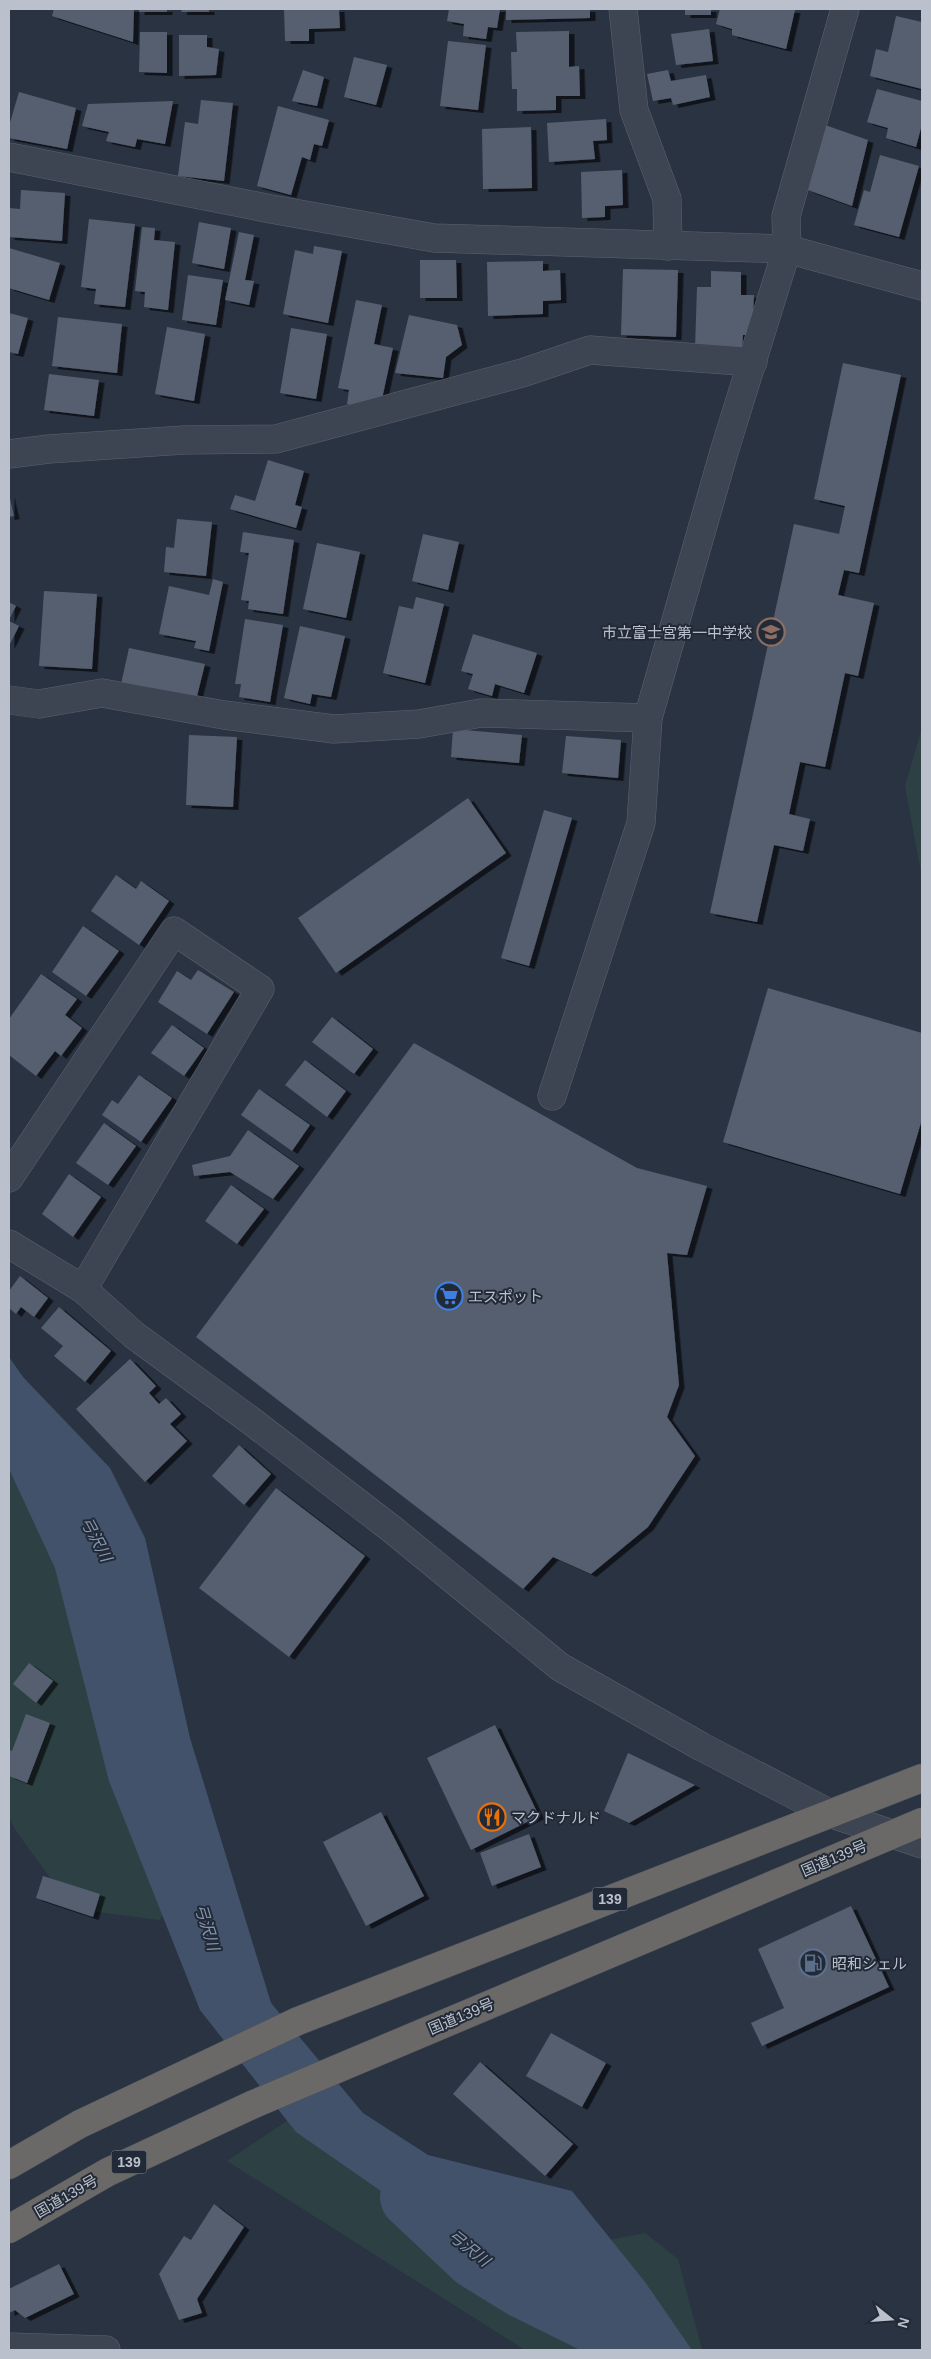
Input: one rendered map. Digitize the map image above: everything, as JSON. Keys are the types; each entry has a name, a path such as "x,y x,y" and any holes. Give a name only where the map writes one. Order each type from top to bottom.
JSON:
{"highway":[{"name":"139","path":"9,2165 80,2124 298,2021 922,1778"},
{"name":"国道139号","path":"9,2229 108,2172 254,2104 922,1822"}],"street":[{"path":"623,9 622,21 634,110 667,199 668,246"},
{"path":"552,1096 641,823 648,718 724,452 787,249 786,216 845,9"},
{"path":"9,157 271,209 434,238 787,249 922,286"},
{"path":"9,454 49,449 184,440 276,439 522,374 590,350 753,362"},
{"path":"9,700 38,704 102,693 224,714 334,729 419,724 481,713 648,718"},
{"path":"9,1178 174,931 260,989 83,1289"},
{"path":"9,1244 83,1289 134,1334 393,1530 560,1667 702,1747 829,1813 922,1844"},
{"path":"9,2347 106,2350"}],"green space":[{"path":"922,728 922,878 905,786"},
{"path":"9,1465 39,1517 184,1865 160,1920 73,1909 16,1831 9,1818"},
{"path":"318,2100 576,2246 645,2233 678,2259 702,2350 525,2350 227,2161"}],"water":[{"path":"9,1357 23,1377 110,1468 145,1538 190,1738 271,2003 363,2113 428,2155 572,2191 645,2282 692,2350 596,2350 556,2303 476,2257 296,2132 200,2010 109,1781 55,1568 9,1469"}],"building":[{"path":"54,9 134,9 133,42 52,16"},
{"path":"139,9 167,9 167,12 139,12"},
{"path":"182,9 209,9 209,12 181,12"},
{"path":"284,9 339,9 340,28 309,29 309,41 285,41"},
{"path":"449,9 500,9 497,28 488,27 486,39 463,36 464,24 447,21"},
{"path":"506,9 590,9 590,18 506,20"},
{"path":"685,9 711,9 711,15 685,15"},
{"path":"720,9 795,10 786,49 732,35 732,29 716,24"},
{"path":"896,16 922,22 922,89 870,76 876,49 888,52"},
{"path":"709,29 713,61 676,65 671,34"},
{"path":"569,31 569,67 579,66 580,96 556,96 556,110 517,111 517,89 512,89 511,52 517,52 516,32"},
{"path":"140,32 167,32 167,73 139,72"},
{"path":"179,35 207,35 207,47 219,49 216,75 179,76"},
{"path":"448,41 486,45 478,110 440,106"},
{"path":"354,57 387,65 376,105 344,97"},
{"path":"303,70 324,77 317,106 292,101"},
{"path":"668,70 671,81 706,75 710,97 673,105 671,98 653,101 647,74"},
{"path":"877,89 922,101 922,124 916,147 886,138 888,128 867,122"},
{"path":"19,92 76,108 67,149 9,138 9,126"},
{"path":"201,100 233,103 224,181 178,176 185,122 198,124"},
{"path":"173,101 165,144 137,139 135,147 106,141 109,132 82,126 88,104"},
{"path":"278,106 329,120 322,146 314,144 310,160 302,157 291,195 257,186"},
{"path":"606,119 607,140 593,141 595,159 549,162 547,123"},
{"path":"825,125 868,140 852,206 808,190"},
{"path":"531,127 532,188 483,189 482,129"},
{"path":"880,155 919,166 899,237 854,225 864,190 870,192"},
{"path":"622,170 623,205 605,206 605,217 582,218 581,172"},
{"path":"21,190 65,193 62,241 9,237 9,208 20,209"},
{"path":"89,219 135,224 125,307 94,304 96,289 81,287"},
{"path":"199,222 231,228 224,269 192,263"},
{"path":"142,227 155,228 154,240 175,242 168,310 144,307 145,292 135,291"},
{"path":"239,232 254,235 245,280 254,281 249,305 225,300"},
{"path":"314,246 342,251 328,323 283,314 295,250 313,254"},
{"path":"9,248 60,263 49,300 9,288"},
{"path":"420,260 456,260 457,298 420,298"},
{"path":"543,261 543,271 560,270 561,300 543,301 543,314 488,316 487,262"},
{"path":"623,269 678,270 676,337 621,335"},
{"path":"711,271 741,272 741,295 754,295 752,335 743,335 742,349 695,348 697,287 711,287"},
{"path":"188,275 223,280 216,325 182,320"},
{"path":"356,300 382,305 374,344 393,348 382,399 357,406 347,404 349,390 338,388"},
{"path":"9,313 28,318 18,354 9,352"},
{"path":"409,315 457,325 462,345 446,357 443,378 395,373"},
{"path":"58,317 122,324 117,373 52,366"},
{"path":"167,327 205,334 194,401 155,394"},
{"path":"291,328 327,334 316,399 280,393"},
{"path":"843,363 901,375 859,573 844,570 838,595 874,603 858,676 845,673 825,767 800,762 789,814 810,819 803,851 774,845 757,922 710,913 794,524 839,534 845,506 814,499"},
{"path":"49,374 99,380 94,416 44,410"},
{"path":"268,460 304,471 295,505 302,507 296,528 230,509 235,495 255,501"},
{"path":"9,494 14,516 9,517"},
{"path":"177,519 212,522 206,576 164,572 166,547 174,548"},
{"path":"243,532 294,540 283,614 248,609 249,601 241,600 249,553 240,552"},
{"path":"423,534 459,542 448,590 412,581"},
{"path":"317,543 360,552 346,618 303,609"},
{"path":"213,579 223,582 209,651 194,648 196,641 159,634 169,586 209,595"},
{"path":"44,591 97,594 92,669 39,666"},
{"path":"416,597 444,604 425,683 383,673 399,606 413,609"},
{"path":"9,602 16,606 9,620"},
{"path":"245,619 283,625 270,702 239,697 241,684 235,684"},
{"path":"9,621 19,626 9,646"},
{"path":"300,626 345,636 331,697 312,694 310,704 284,698"},
{"path":"473,634 537,653 524,693 495,684 492,696 468,689 473,674 461,671"},
{"path":"129,648 205,664 196,700 121,684"},
{"path":"453,729 522,735 519,763 451,757"},
{"path":"189,735 237,737 233,807 186,805"},
{"path":"566,736 621,740 618,778 562,773"},
{"path":"468,798 506,853 336,973 298,918"},
{"path":"544,810 572,818 529,966 501,958"},
{"path":"116,875 136,889 141,881 169,901 139,945 91,911"},
{"path":"83,926 119,951 86,996 52,972"},
{"path":"198,970 234,992 207,1034 158,1002 177,971 191,980"},
{"path":"41,974 77,999 65,1015 82,1028 61,1056 55,1051 36,1076 9,1055 9,1019"},
{"path":"768,988 922,1033 922,1119 900,1194 723,1142"},
{"path":"332,1017 373,1049 354,1074 312,1042"},
{"path":"172,1025 204,1048 184,1076 151,1053"},
{"name":"エスポット","path":"414,1043 637,1168 707,1186 687,1255 667,1253 679,1385 667,1417 695,1456 648,1527 591,1574 553,1557 523,1589 196,1337"},
{"path":"305,1060 346,1091 327,1117 285,1085"},
{"path":"139,1075 172,1098 141,1142 102,1115 112,1100 118,1104"},
{"path":"259,1089 310,1125 292,1151 241,1115"},
{"path":"104,1123 136,1146 108,1185 76,1163"},
{"path":"248,1130 299,1166 273,1199 230,1172 194,1176 192,1165 230,1156"},
{"path":"69,1174 101,1197 73,1237 42,1214"},
{"path":"231,1185 264,1209 237,1244 205,1221"},
{"path":"20,1276 48,1298 34,1317 21,1307 16,1314 9,1308 9,1291"},
{"path":"59,1307 111,1351 85,1382 54,1356 63,1346 41,1328"},
{"path":"130,1359 156,1386 149,1393 159,1404 166,1398 181,1414 170,1424 187,1441 145,1482 76,1409"},
{"path":"239,1445 271,1474 244,1505 212,1476"},
{"path":"276,1488 365,1556 289,1657 199,1588"},
{"path":"29,1663 53,1681 36,1703 13,1684"},
{"path":"26,1714 50,1723 27,1783 9,1776 9,1750 12,1751"},
{"path":"495,1725 539,1816 471,1850 427,1758"},
{"path":"628,1753 695,1785 629,1823 604,1811"},
{"path":"381,1812 424,1896 366,1926 323,1842"},
{"path":"529,1834 541,1867 492,1886 480,1853"},
{"path":"43,1876 100,1894 93,1917 36,1898"},
{"path":"851,1906 889,1987 762,2046 751,2023 784,2008 758,1949"},
{"path":"551,2033 606,2063 582,2107 526,2076"},
{"path":"480,2062 573,2144 545,2176 453,2094"},
{"path":"214,2204 244,2227 197,2299 202,2313 179,2320 159,2274 184,2236 191,2240"},
{"path":"59,2264 74,2294 25,2318 15,2310 9,2313 9,2289"}],"waterway":[{"name":"弓沢川","path":"412,2197 476,2257 523,2286 606,2327 633,2350"}],"place":[{"name":"市立富士宮第一中学校","path":"771,632"},
{"name":"エスポット","path":"449,1296"},
{"name":"マクドナルド","path":"492,1817"},
{"name":"昭和シェル","path":"813,1963"}]}
